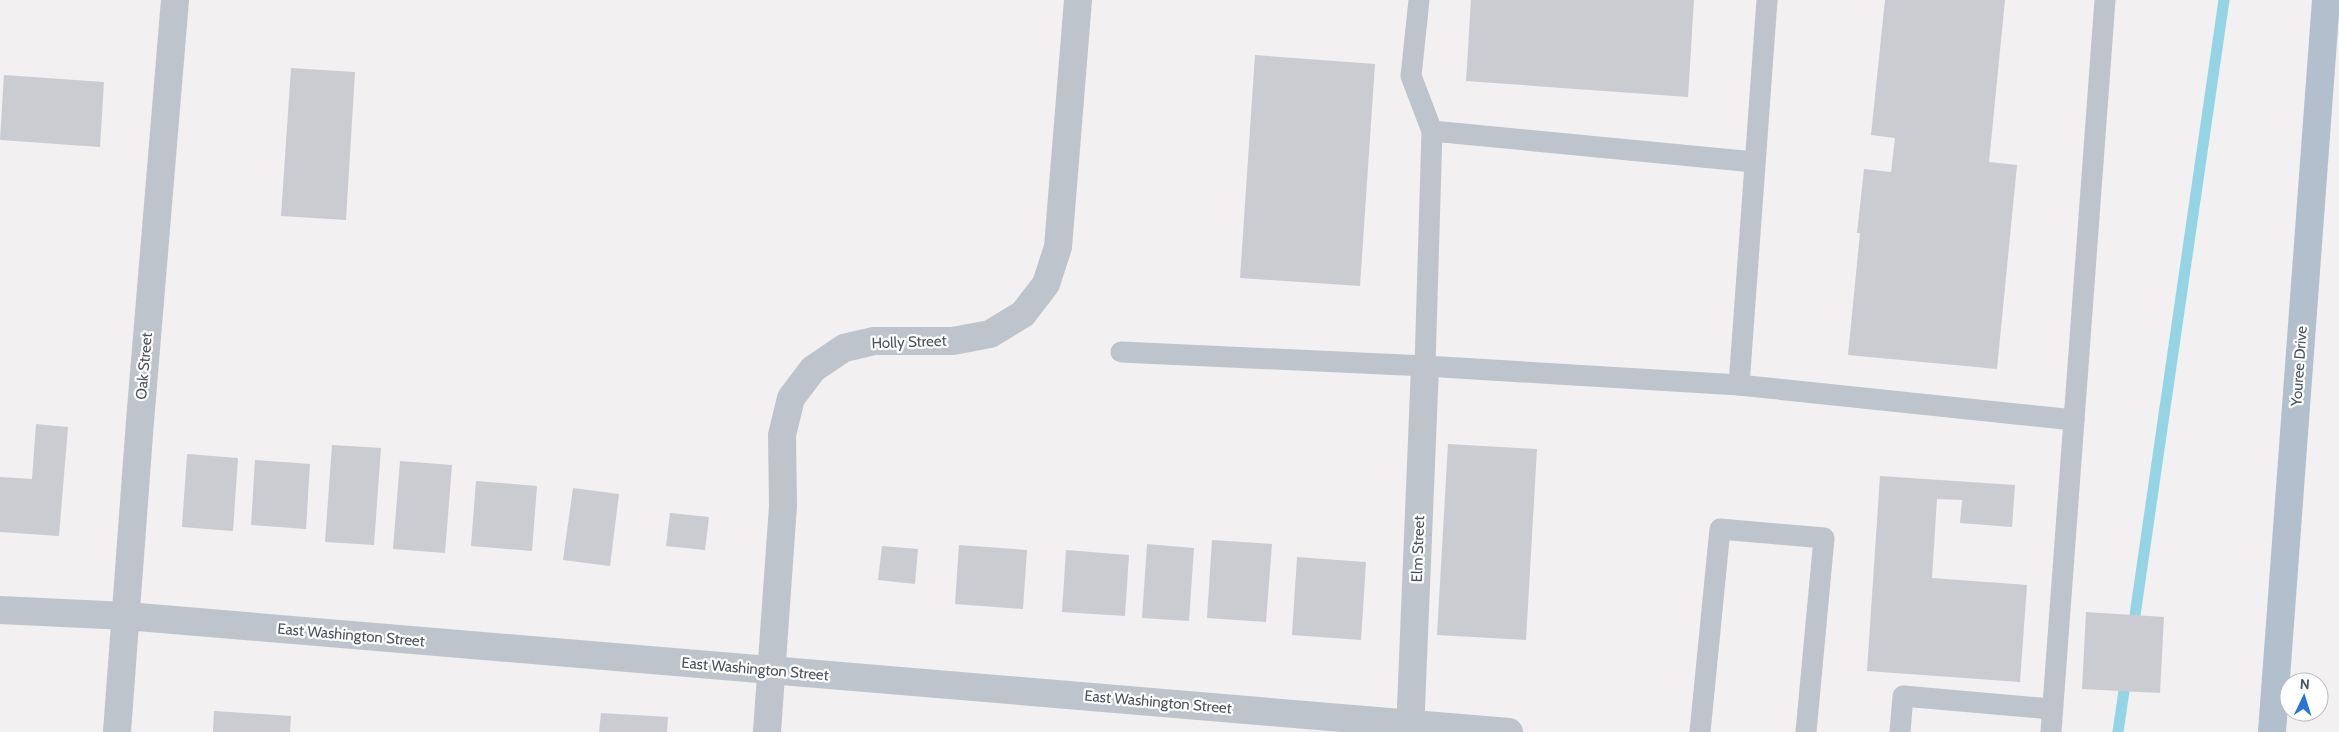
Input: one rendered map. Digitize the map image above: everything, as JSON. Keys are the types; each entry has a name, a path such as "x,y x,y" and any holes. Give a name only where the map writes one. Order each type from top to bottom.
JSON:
{"main road":[{"name":"Youree Drive","path":"2272,732 2326,0"}],"street":[{"name":"Oak Street","path":"117,732 140,421 175,0"},
{"name":"Holly Street","path":"767,732 784,506 782,435 791,398 813,369 844,348 874,341 953,341 990,334 1023,314 1046,284 1058,248 1078,0"},
{"name":"Elm Street","path":"1411,728 1425,366"},
{"name":"East Washington Street","path":"0,610 126,616 771,670 1411,728 1509,732"}],"lane":[{"path":"1419,0 1411,76 1432,131 1425,366"},
{"path":"1738,385 1767,0"},
{"path":"2050,732 2105,0"},
{"path":"1432,131 1754,162"},
{"path":"1121,352 1425,366 1738,385 2074,420"},
{"path":"1700,732 1720,529 1824,538 1806,732"},
{"path":"1900,732 1903,696 2052,709"}],"building":[{"path":"1471,0 1694,0 1688,97 1466,81"},
{"path":"1885,0 2005,0 1989,162 2017,165 1997,369 1848,355 1864,169 1891,172 1895,138 1871,135"},
{"path":"1255,55 1375,64 1360,286 1240,278"},
{"path":"291,68 355,72 346,220 281,216"},
{"path":"4,75 104,82 100,147 0,140"},
{"path":"36,424 68,427 59,536 0,532 0,477 32,479"},
{"path":"1448,444 1537,449 1526,640 1437,635"},
{"path":"332,445 381,448 374,545 325,542"},
{"path":"187,454 238,458 233,531 182,527"},
{"path":"255,460 310,464 306,529 251,525"},
{"path":"400,461 452,465 445,553 393,549"},
{"path":"1880,476 2015,485 2012,527 1960,523 1962,500 1937,499 1932,578 2027,585 2020,682 1867,671"},
{"path":"476,481 537,486 532,551 471,546"},
{"path":"573,488 619,494 610,566 563,560"},
{"path":"670,513 709,517 705,550 666,546"},
{"path":"1212,540 1272,544 1266,622 1207,618"},
{"path":"1147,544 1194,548 1189,621 1142,618"},
{"path":"959,545 1027,550 1023,609 955,604"},
{"path":"882,546 918,549 915,584 878,580"},
{"path":"1066,550 1129,555 1125,616 1062,612"},
{"path":"1297,557 1366,562 1361,640 1292,635"},
{"path":"2086,612 2164,617 2160,693 2082,689"},
{"path":"214,711 291,716 290,732 213,732"},
{"path":"601,713 668,717 667,732 599,732"}],"waterway":[{"path":"2133,629 2224,0"},
{"path":"2118,732 2126,677"}]}
